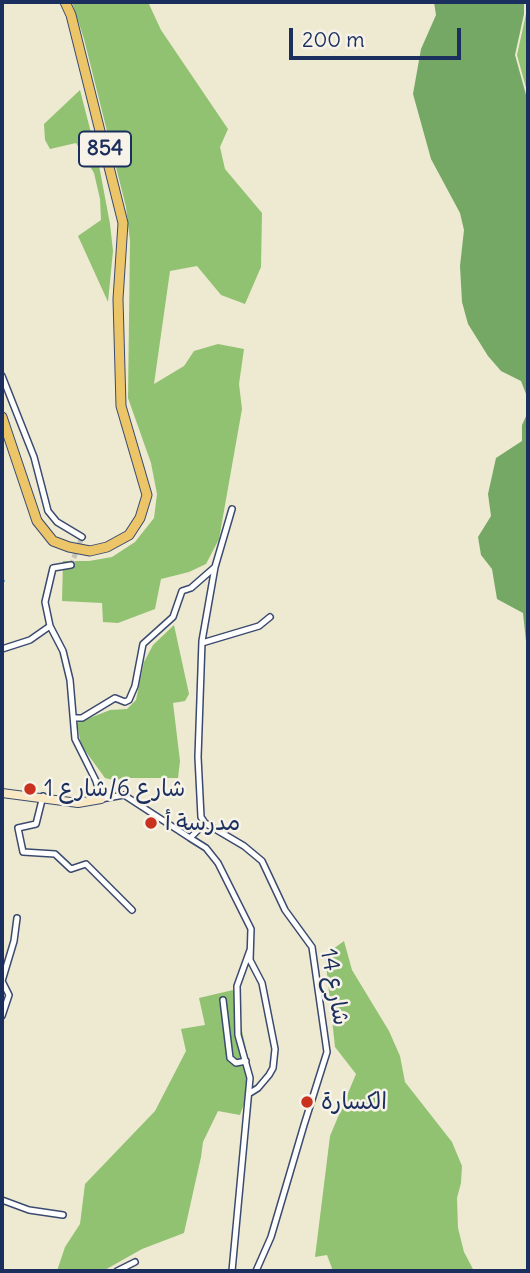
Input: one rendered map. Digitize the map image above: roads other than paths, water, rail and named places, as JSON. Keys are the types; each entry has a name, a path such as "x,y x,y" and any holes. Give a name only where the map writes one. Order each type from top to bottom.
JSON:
{"main road":[{"name":"854","path":"2,418 37,521 53,541 90,551 107,547 129,535 140,518 147,495 121,406 118,299 123,223 71,15 65,2"}],"street":[{"path":"2,376 34,457 48,511 57,522 82,537"},
{"path":"190,838 205,823 201,817 198,757 202,643 215,567 232,509"},
{"path":"71,565 53,568 46,602 50,626 63,651 70,680 75,739 96,781 101,799"},
{"path":"74,718 82,718 115,698 125,702 129,700 135,686 143,644 173,617 182,591 215,567"},
{"path":"202,643 259,626 270,617"},
{"path":"2,649 30,640 50,626"},
{"path":"2,793 43,796 78,803 124,795 206,848 232,888 251,929 250,960 262,982 275,1049 273,1068 258,1088 250,1093"},
{"path":"43,796 36,824 18,828 23,852 54,854 71,869 86,864 132,910"},
{"name":"شارع 14","path":"205,823 244,846 262,861 285,910 312,947 327,1052 271,1237 256,1271"},
{"path":"2,1016 9,995 2,981 14,941 17,918"},
{"path":"232,1271 250,1093 250,1078 238,1035 237,986 250,950"},
{"path":"223,1000 230,1058 236,1063 246,1061"},
{"path":"2,1200 29,1210 63,1214"},
{"path":"117,1271 135,1262"}],"tunnel":[{"path":"71,565 82,537"}],"place":[{"name":"شارع 6/شارع 1","path":"30,789"},
{"name":"مدرسة أ","path":"151,823"},
{"name":"الكسارة","path":"307,1102"}]}
